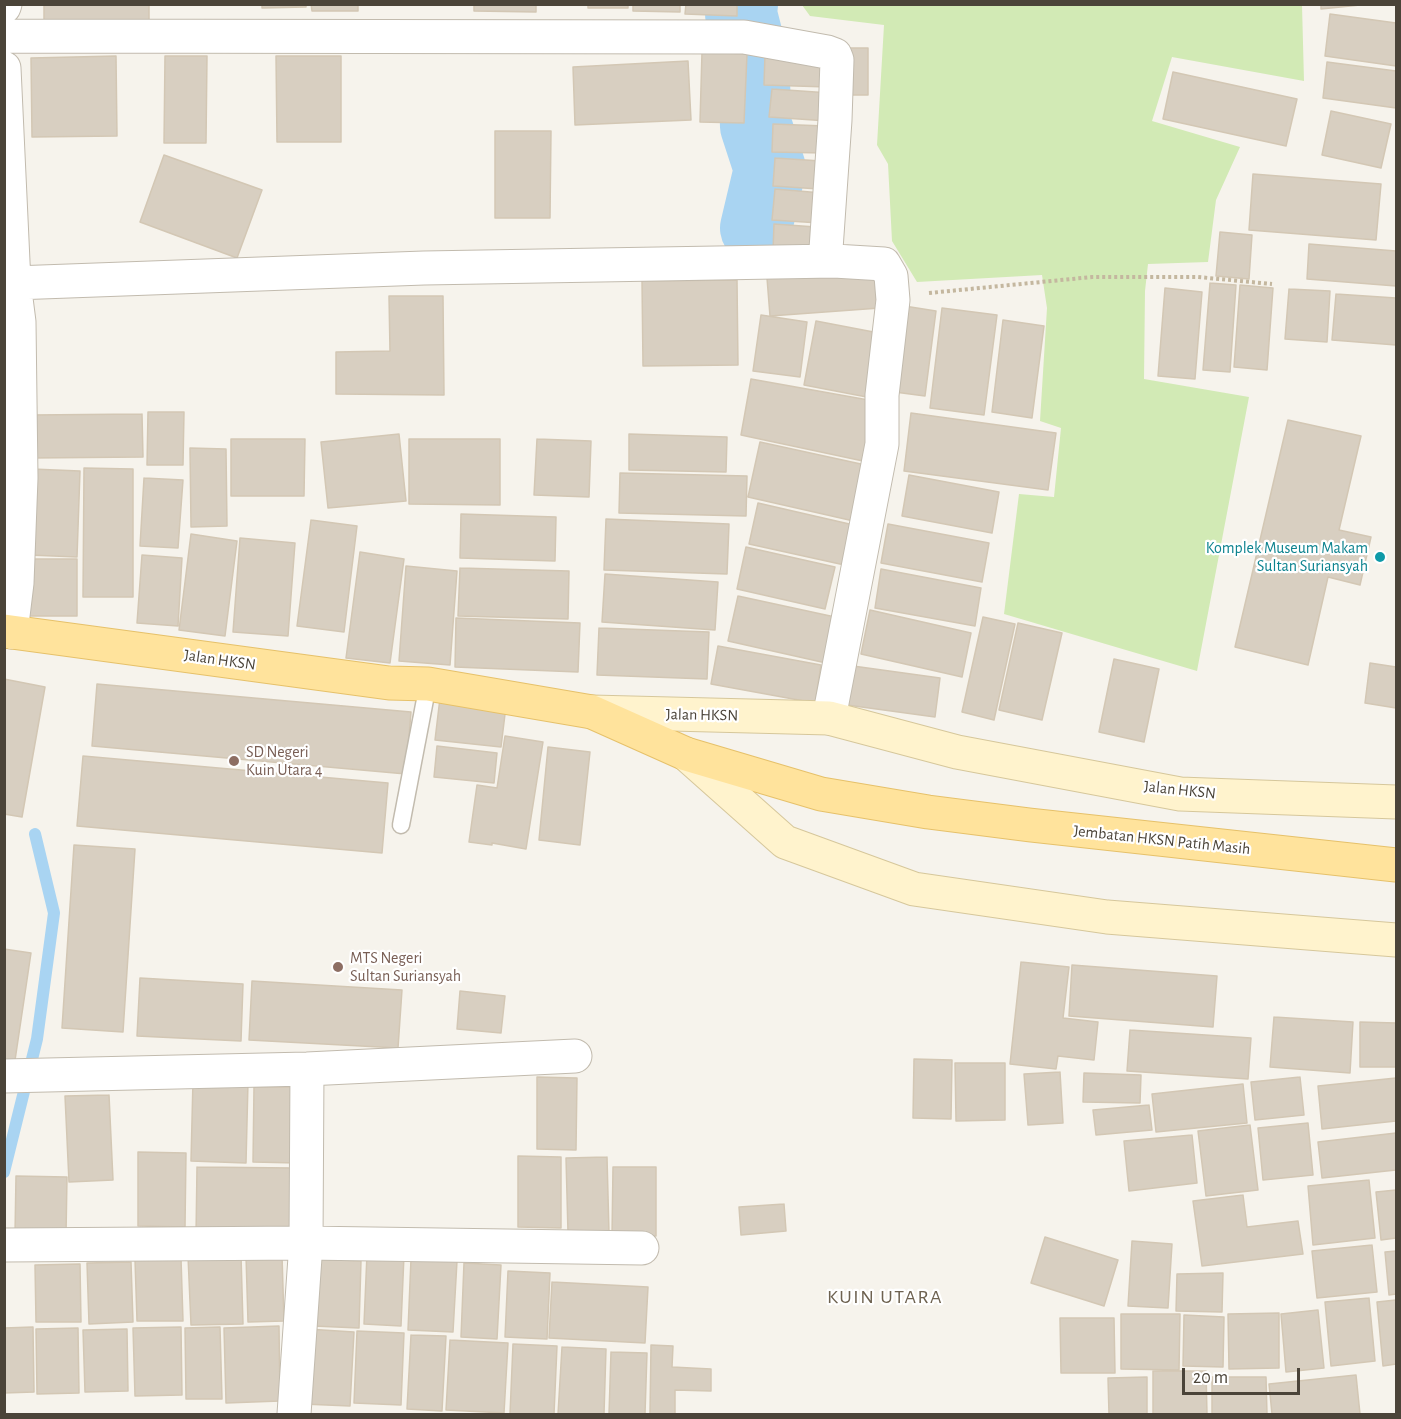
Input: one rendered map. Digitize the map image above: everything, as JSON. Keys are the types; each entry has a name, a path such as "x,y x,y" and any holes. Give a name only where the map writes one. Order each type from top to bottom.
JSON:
{"main road":[{"name":"Jalan HKSN","path":"8,631 389,683 428,684 592,712"},
{"name":"Jembatan HKSN Patih Masih","path":"592,712 686,754 821,795 927,812 1396,865"}],"street":[{"path":"4,36 744,37 827,52 836,55 837,60 826,249 834,261"},
{"path":"4,68 14,283 12,322 21,478 16,583 8,631"},
{"path":"14,283 424,268 834,261 884,264 891,276 893,300 882,395 882,444 829,718"},
{"name":"Jalan HKSN","path":"592,712 829,718 957,752 1180,794 1396,802"},
{"path":"686,754 785,842 914,889 1107,917 1396,940"},
{"path":"4,1076 307,1069 575,1056"},
{"path":"294,1414 306,1244 307,1069"},
{"path":"4,1245 306,1244 642,1248"}],"lane":[{"path":"401,825 428,684"}],"path":[{"path":"893,300 920,294 1092,277 1198,277 1272,284"}],"green space":[{"path":"802,5 1302,5 1304,81 1172,57 1152,121 1240,147 1216,200 1208,262 1148,264 1145,291 1144,379 1249,397 1197,671 1004,614 1019,494 1054,497 1061,428 1040,421 1047,308 1042,275 917,282 892,241 888,164 877,145 884,25 810,16"}],"building":[{"path":"44,4 149,4 149,23 44,24"},
{"path":"262,4 306,4 306,7 262,8"},
{"path":"311,4 358,4 358,11 312,11"},
{"path":"474,4 536,4 536,12 474,11"},
{"path":"588,4 628,4 628,8 588,8"},
{"path":"633,4 680,4 680,12 633,11"},
{"path":"686,4 737,4 737,16 685,14"},
{"path":"1321,4 1370,4 1321,9"},
{"path":"1330,14 1396,23 1396,66 1325,56"},
{"path":"841,48 868,48 868,95 842,95"},
{"path":"702,52 747,54 744,123 700,122"},
{"path":"765,54 829,56 828,87 764,85"},
{"path":"116,56 117,136 32,137 31,58"},
{"path":"165,56 207,56 206,143 164,143"},
{"path":"276,56 341,56 341,142 277,142"},
{"path":"688,61 691,120 575,125 573,67"},
{"path":"1327,62 1396,71 1396,108 1323,98"},
{"path":"1173,72 1297,99 1286,146 1163,119"},
{"path":"772,89 830,93 828,121 769,117"},
{"path":"1331,111 1391,124 1381,168 1322,155"},
{"path":"773,124 825,126 824,153 772,152"},
{"path":"495,131 551,131 550,218 495,218"},
{"path":"164,155 262,190 237,258 140,222"},
{"path":"775,158 821,161 819,189 773,186"},
{"path":"1253,174 1381,184 1376,240 1249,230"},
{"path":"775,189 822,193 820,223 772,220"},
{"path":"774,224 816,227 814,253 773,251"},
{"path":"1220,232 1252,235 1249,279 1216,276"},
{"path":"1309,244 1396,251 1396,286 1307,279"},
{"path":"877,269 880,308 770,316 767,278"},
{"path":"737,280 738,365 643,366 642,281"},
{"path":"1210,283 1236,285 1230,372 1203,370"},
{"path":"1240,285 1273,288 1267,370 1234,367"},
{"path":"1165,288 1202,292 1195,379 1158,376"},
{"path":"1289,289 1330,291 1327,342 1285,339"},
{"path":"1336,294 1396,298 1396,345 1332,340"},
{"path":"389,296 443,296 444,395 336,394 336,352 390,351"},
{"path":"898,305 936,311 925,396 887,391"},
{"path":"942,308 997,315 984,415 930,408"},
{"path":"761,315 807,322 800,377 753,371"},
{"path":"1003,320 1044,326 1032,418 992,412"},
{"path":"816,321 884,334 872,398 804,385"},
{"path":"751,379 874,401 863,461 741,435"},
{"path":"148,412 184,412 183,465 147,465"},
{"path":"911,413 1056,433 1048,490 904,471"},
{"path":"142,414 143,457 31,458 31,415"},
{"path":"1288,420 1361,436 1339,530 1371,537 1360,585 1328,577 1308,665 1235,647"},
{"path":"399,434 406,501 328,508 321,442"},
{"path":"629,434 727,437 726,472 629,470"},
{"path":"231,439 305,439 304,496 231,496"},
{"path":"409,439 500,439 500,505 409,504"},
{"path":"537,439 591,441 589,497 534,495"},
{"path":"760,442 870,466 858,522 748,497"},
{"path":"190,448 226,449 227,526 191,527"},
{"path":"84,468 133,469 133,597 83,597"},
{"path":"32,469 80,471 77,557 29,555"},
{"path":"620,473 747,476 746,516 619,513"},
{"path":"909,475 999,492 992,533 902,516"},
{"path":"144,478 183,480 178,548 140,546"},
{"path":"758,503 858,526 849,566 749,544"},
{"path":"461,514 556,517 555,561 460,558"},
{"path":"606,519 729,524 727,574 604,570"},
{"path":"311,520 357,526 344,632 297,626"},
{"path":"888,524 989,543 982,582 881,563"},
{"path":"191,534 237,541 225,636 179,630"},
{"path":"240,538 295,543 288,636 233,632"},
{"path":"746,547 835,567 825,609 737,589"},
{"path":"360,552 404,559 390,663 346,658"},
{"path":"142,555 182,558 178,626 137,623"},
{"path":"25,559 77,559 77,616 25,616"},
{"path":"406,566 457,571 450,665 399,661"},
{"path":"460,568 569,571 568,619 458,616"},
{"path":"881,569 981,588 975,626 875,608"},
{"path":"605,574 718,582 715,630 602,622"},
{"path":"738,596 835,617 826,663 728,641"},
{"path":"870,610 971,633 962,677 861,654"},
{"path":"983,617 1015,624 994,720 962,712"},
{"path":"456,618 580,623 578,672 455,667"},
{"path":"1018,623 1062,633 1042,720 999,710"},
{"path":"599,628 709,632 707,679 597,675"},
{"path":"718,646 821,665 815,703 711,684"},
{"path":"1114,659 1159,669 1144,742 1099,732"},
{"path":"1370,663 1396,667 1396,708 1365,703"},
{"path":"853,666 940,678 935,717 847,705"},
{"path":"4,679 45,687 22,817 4,814"},
{"path":"97,684 411,712 406,774 92,746"},
{"path":"440,698 506,706 501,747 435,740"},
{"path":"505,736 543,742 526,849 492,843 492,845 469,842 477,785 497,788"},
{"path":"437,746 497,753 494,783 434,777"},
{"path":"548,747 590,752 580,845 539,840"},
{"path":"83,756 388,783 382,853 77,826"},
{"path":"74,845 135,849 123,1032 62,1028"},
{"path":"4,949 31,953 14,1067 4,1066"},
{"path":"1021,962 1069,967 1063,1018 1098,1022 1094,1060 1058,1056 1056,1069 1010,1064"},
{"path":"1072,965 1217,976 1213,1027 1069,1016"},
{"path":"140,978 243,984 241,1041 137,1036"},
{"path":"252,981 402,990 398,1048 249,1040"},
{"path":"460,991 505,996 501,1033 457,1029"},
{"path":"1274,1017 1353,1022 1350,1073 1270,1067"},
{"path":"1360,1022 1396,1023 1396,1067 1360,1067"},
{"path":"1130,1030 1251,1038 1248,1079 1127,1071"},
{"path":"914,1059 952,1060 951,1119 913,1118"},
{"path":"955,1063 1005,1063 1005,1120 956,1121"},
{"path":"1060,1072 1063,1123 1028,1125 1024,1074"},
{"path":"1084,1073 1141,1075 1140,1103 1083,1102"},
{"path":"537,1077 577,1078 576,1150 537,1149"},
{"path":"1300,1077 1304,1115 1255,1120 1251,1082"},
{"path":"1396,1078 1396,1121 1322,1129 1318,1086"},
{"path":"193,1080 248,1082 246,1163 191,1161"},
{"path":"1243,1084 1247,1123 1156,1132 1152,1094"},
{"path":"254,1087 297,1087 297,1163 253,1162"},
{"path":"109,1095 113,1180 69,1182 65,1096"},
{"path":"1149,1105 1152,1130 1096,1135 1093,1110"},
{"path":"1308,1123 1313,1175 1263,1180 1258,1128"},
{"path":"1250,1125 1258,1190 1206,1196 1198,1131"},
{"path":"1396,1133 1396,1170 1322,1178 1318,1142"},
{"path":"1192,1135 1197,1183 1129,1191 1124,1141"},
{"path":"138,1152 186,1153 185,1227 138,1226"},
{"path":"518,1156 561,1157 561,1228 518,1227"},
{"path":"607,1157 609,1233 568,1233 566,1158"},
{"path":"197,1167 294,1168 293,1237 196,1236"},
{"path":"613,1167 656,1167 656,1236 612,1236"},
{"path":"16,1176 67,1177 66,1235 15,1234"},
{"path":"1369,1180 1375,1238 1313,1245 1308,1186"},
{"path":"1396,1190 1396,1238 1381,1240 1376,1192"},
{"path":"1243,1195 1247,1227 1298,1221 1303,1254 1202,1266 1193,1201"},
{"path":"784,1204 786,1231 741,1235 739,1207"},
{"path":"1045,1237 1118,1260 1104,1306 1031,1283"},
{"path":"1132,1241 1172,1244 1168,1308 1128,1306"},
{"path":"1372,1245 1377,1292 1317,1298 1312,1251"},
{"path":"1396,1251 1396,1294 1389,1295 1385,1252"},
{"path":"367,1254 404,1255 401,1326 364,1324"},
{"path":"241,1255 243,1324 191,1325 188,1256"},
{"path":"282,1255 284,1321 248,1322 246,1256"},
{"path":"181,1258 183,1321 137,1321 135,1260"},
{"path":"316,1259 361,1261 359,1328 313,1326"},
{"path":"411,1259 457,1261 453,1332 408,1330"},
{"path":"131,1262 133,1322 89,1324 87,1263"},
{"path":"464,1263 501,1265 497,1339 461,1337"},
{"path":"80,1264 81,1322 36,1322 35,1265"},
{"path":"508,1271 550,1273 547,1339 505,1337"},
{"path":"1223,1273 1222,1312 1176,1311 1177,1274"},
{"path":"552,1282 648,1287 645,1343 549,1338"},
{"path":"1369,1298 1375,1361 1331,1366 1325,1302"},
{"path":"1396,1300 1396,1364 1383,1366 1377,1302"},
{"path":"1318,1310 1324,1368 1286,1372 1281,1314"},
{"path":"1279,1313 1279,1368 1229,1369 1228,1314"},
{"path":"1121,1314 1180,1314 1179,1370 1121,1369"},
{"path":"1184,1315 1224,1317 1223,1367 1183,1366"},
{"path":"1060,1318 1114,1318 1115,1373 1061,1373"},
{"path":"279,1326 280,1401 226,1403 224,1328"},
{"path":"33,1327 34,1392 4,1393 4,1328"},
{"path":"181,1327 182,1395 135,1396 133,1328"},
{"path":"220,1327 222,1399 186,1399 185,1328"},
{"path":"78,1328 79,1393 37,1394 36,1329"},
{"path":"127,1329 128,1391 85,1392 83,1330"},
{"path":"307,1329 354,1332 350,1406 303,1404"},
{"path":"357,1331 404,1333 401,1405 354,1403"},
{"path":"411,1335 446,1336 442,1411 407,1409"},
{"path":"450,1340 508,1343 504,1413 446,1410"},
{"path":"513,1344 557,1346 554,1414 510,1414"},
{"path":"651,1345 673,1346 672,1367 711,1369 711,1391 675,1390 675,1414 650,1414"},
{"path":"562,1347 606,1349 604,1414 558,1414"},
{"path":"611,1352 647,1353 645,1414 609,1414"},
{"path":"1153,1371 1206,1371 1207,1414 1153,1414"},
{"path":"1356,1375 1360,1414 1272,1414 1269,1384"},
{"path":"1147,1377 1147,1414 1109,1414 1108,1378"},
{"path":"1212,1377 1266,1377 1267,1414 1212,1414"}],"waterway":[{"path":"742,4 741,14 753,61 756,126 770,169 756,228"},
{"path":"4,1172 37,1039 54,913 35,834"}],"place":[{"name":"Komplek Museum Makam Sultan Suriansyah","path":"1380,557"},
{"name":"SD Negeri Kuin Utara 4","path":"234,761"},
{"name":"MTS Negeri Sultan Suriansyah","path":"338,967"}],"district":[{"name":"KUIN UTARA","path":"885,1297"}]}
